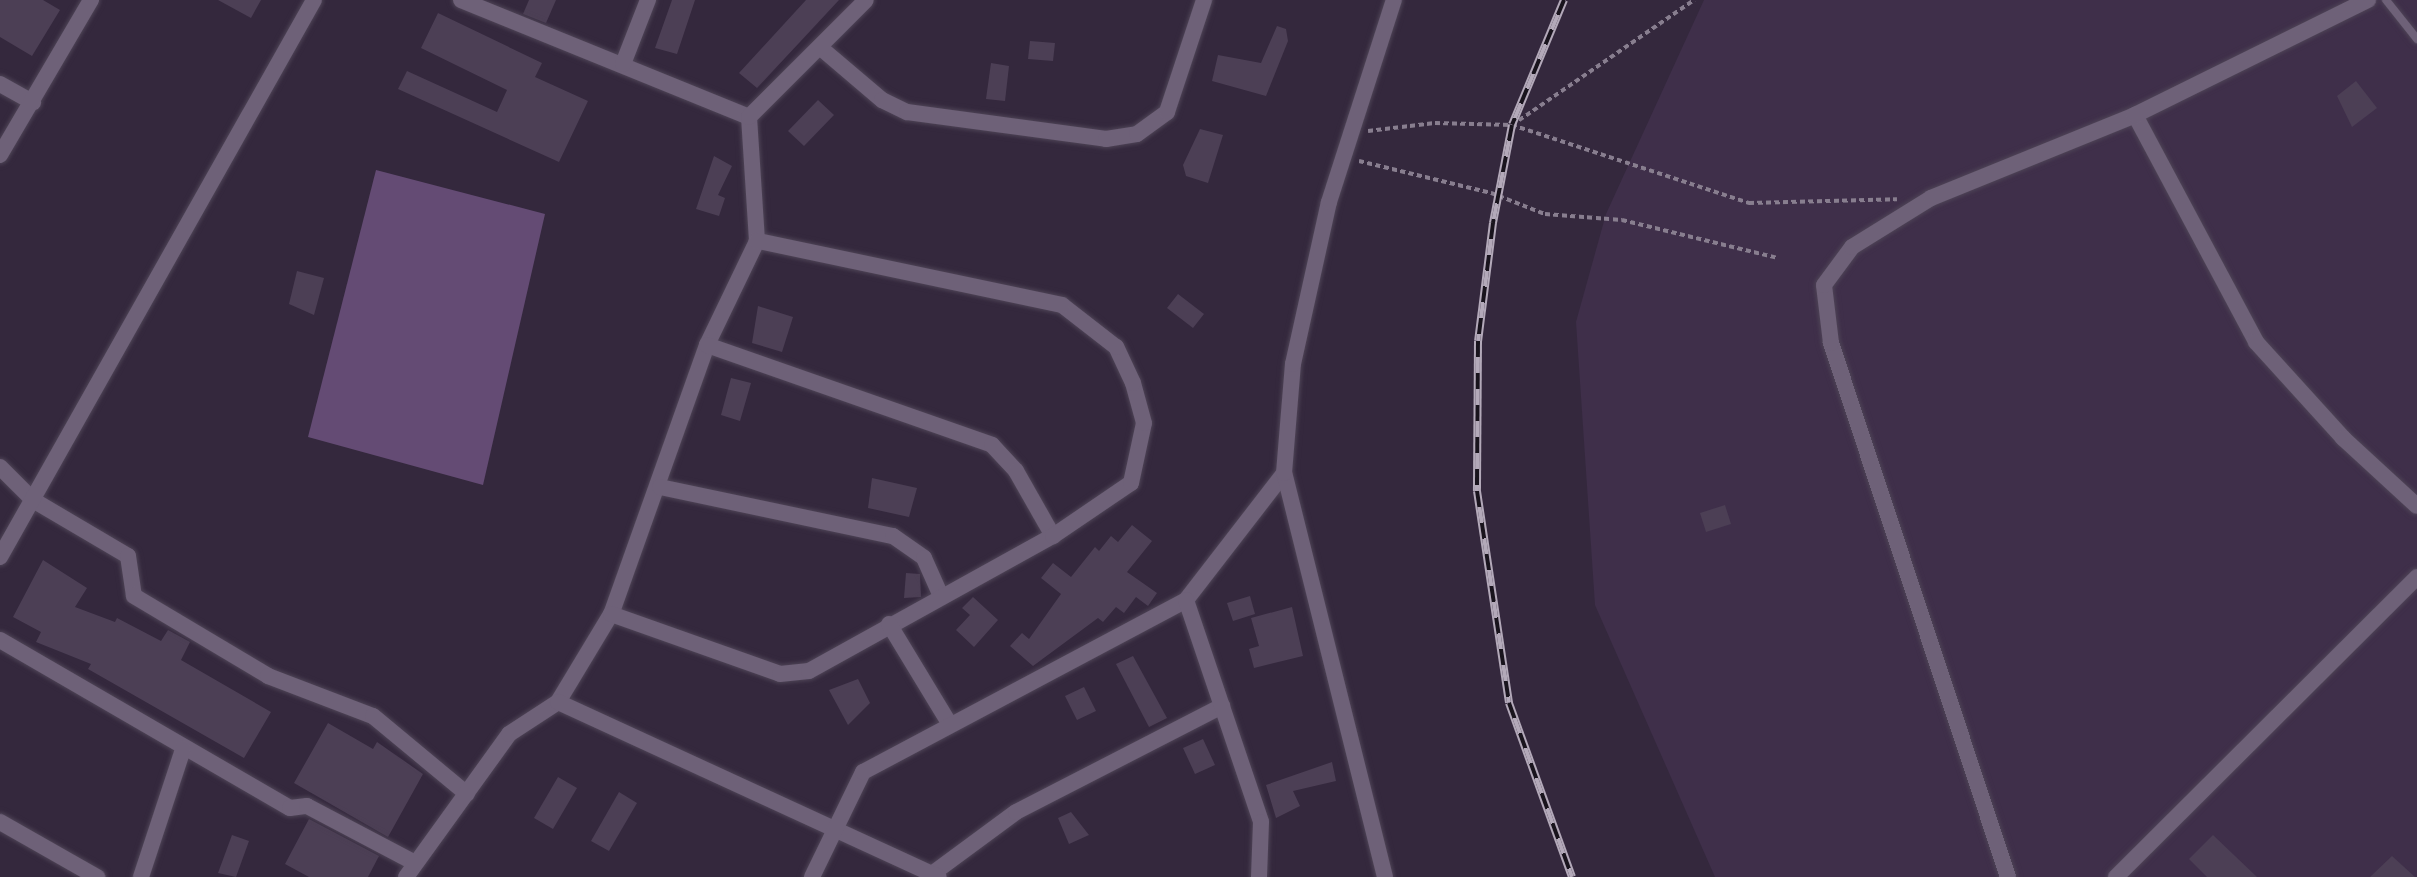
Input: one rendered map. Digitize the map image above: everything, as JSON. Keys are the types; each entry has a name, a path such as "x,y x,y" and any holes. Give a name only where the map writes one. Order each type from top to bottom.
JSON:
{"street":[{"path":"0,557 314,0"},
{"path":"461,0 498,6 749,117"},
{"path":"624,64 648,0"},
{"path":"749,117 822,49 866,0"},
{"path":"822,49 882,100 907,112 1106,139 1137,134 1167,112 1204,0"},
{"path":"1385,877 1284,473 1293,364 1348,134 1394,0"},
{"path":"2008,877 1932,661 1831,343 1824,303 1824,285 1852,247 1931,198 2135,115 2368,0"},
{"path":"0,155 33,102 87,1"},
{"path":"0,84 33,102"},
{"path":"2135,115 2256,342 2343,439 2417,506"},
{"path":"0,640 183,749 290,808 307,806 410,870 509,734 558,702 611,614 660,487 707,345 757,241 749,117"},
{"path":"611,614 795,674 940,594 1053,536 1125,491 1137,466 1140,408 1116,347 1100,329 1062,305 757,241"},
{"path":"707,345 992,445 1016,471 1053,536"},
{"path":"0,467 33,500 128,556 134,596 268,676 373,716 467,794"},
{"path":"813,877 833,829 863,772 949,723 1186,600 1284,473"},
{"path":"660,487 893,536 924,558 940,594"},
{"path":"2116,877 2417,577"},
{"path":"1186,600 1261,822 1259,877"},
{"path":"888,624 949,723"},
{"path":"558,702 936,875 1016,812 1222,706"},
{"path":"141,877 183,749"},
{"path":"0,822 97,877"}],"lane":[{"path":"2386,0 2417,39"}],"path":[{"path":"1512,125 1695,0"},
{"path":"1778,258 1622,220 1545,214 1491,194 1348,158 1348,134 1435,123 1512,125 1749,203 1931,198"}],"shaded area":[{"path":"1704,0 2417,0 2417,877 1715,877 1595,605 1576,322 1606,214"},
{"path":"376,170 545,214 483,485 308,437"}],"building":[{"path":"0,0 43,0 60,10 32,56 0,37"},
{"path":"218,0 261,0 251,18"},
{"path":"529,0 556,0 546,23 523,14"},
{"path":"672,0 695,0 677,54 655,48"},
{"path":"806,0 839,0 757,88 739,73"},
{"path":"438,13 542,63 535,77 588,101 559,162 398,89 407,71 497,112 507,90 421,48"},
{"path":"1277,26 1286,29 1288,41 1266,96 1212,81 1218,55 1261,63"},
{"path":"1030,41 1055,43 1053,61 1028,59"},
{"path":"991,63 1009,66 1005,101 986,99"},
{"path":"2356,81 2377,108 2352,127 2337,96"},
{"path":"818,100 834,115 804,146 788,131"},
{"path":"1200,129 1223,135 1208,183 1186,176 1183,165"},
{"path":"714,156 732,166 718,195 725,198 719,216 696,209"},
{"path":"297,271 324,278 314,315 289,304"},
{"path":"1178,294 1204,314 1193,328 1167,308"},
{"path":"758,306 793,317 782,352 752,343"},
{"path":"731,378 751,383 740,421 721,415"},
{"path":"872,478 917,488 909,517 868,508"},
{"path":"1725,505 1731,524 1706,532 1700,513"},
{"path":"1132,525 1152,541 1127,572 1157,593 1148,606 1136,597 1124,613 1116,607 1103,622 1098,618 1033,666 1010,646 1022,633 1029,639 1061,594 1041,578 1053,563 1071,577 1095,547 1099,551 1111,536 1118,542"},
{"path":"43,560 87,588 75,607 115,622 117,618 161,641 168,630 190,642 181,660 271,712 244,758 88,669 91,664 36,642 41,632 13,617"},
{"path":"906,573 920,574 921,597 904,598"},
{"path":"1250,596 1255,614 1233,621 1227,603"},
{"path":"973,597 998,620 974,647 956,630 970,615 962,608"},
{"path":"1292,607 1303,656 1254,668 1249,649 1259,646 1251,618"},
{"path":"1133,656 1167,718 1149,727 1116,664"},
{"path":"858,679 870,703 848,725 829,690"},
{"path":"1084,687 1096,711 1077,720 1065,696"},
{"path":"328,723 373,749 377,742 423,774 388,837 294,783"},
{"path":"1203,739 1215,765 1195,774 1183,748"},
{"path":"1332,762 1336,781 1293,791 1300,806 1276,818 1266,785"},
{"path":"558,777 577,788 553,829 534,818"},
{"path":"619,792 637,803 609,851 591,841"},
{"path":"1071,812 1089,835 1069,844 1058,818"},
{"path":"309,819 379,856 368,877 309,877 285,864"},
{"path":"232,835 249,841 236,877 218,873"},
{"path":"2213,835 2257,877 2207,877 2189,859"},
{"path":"2392,856 2415,877 2370,877"}],"railway":[{"path":"1564,0 1512,125 1493,223 1478,341 1477,491 1509,703 1572,877"}]}
